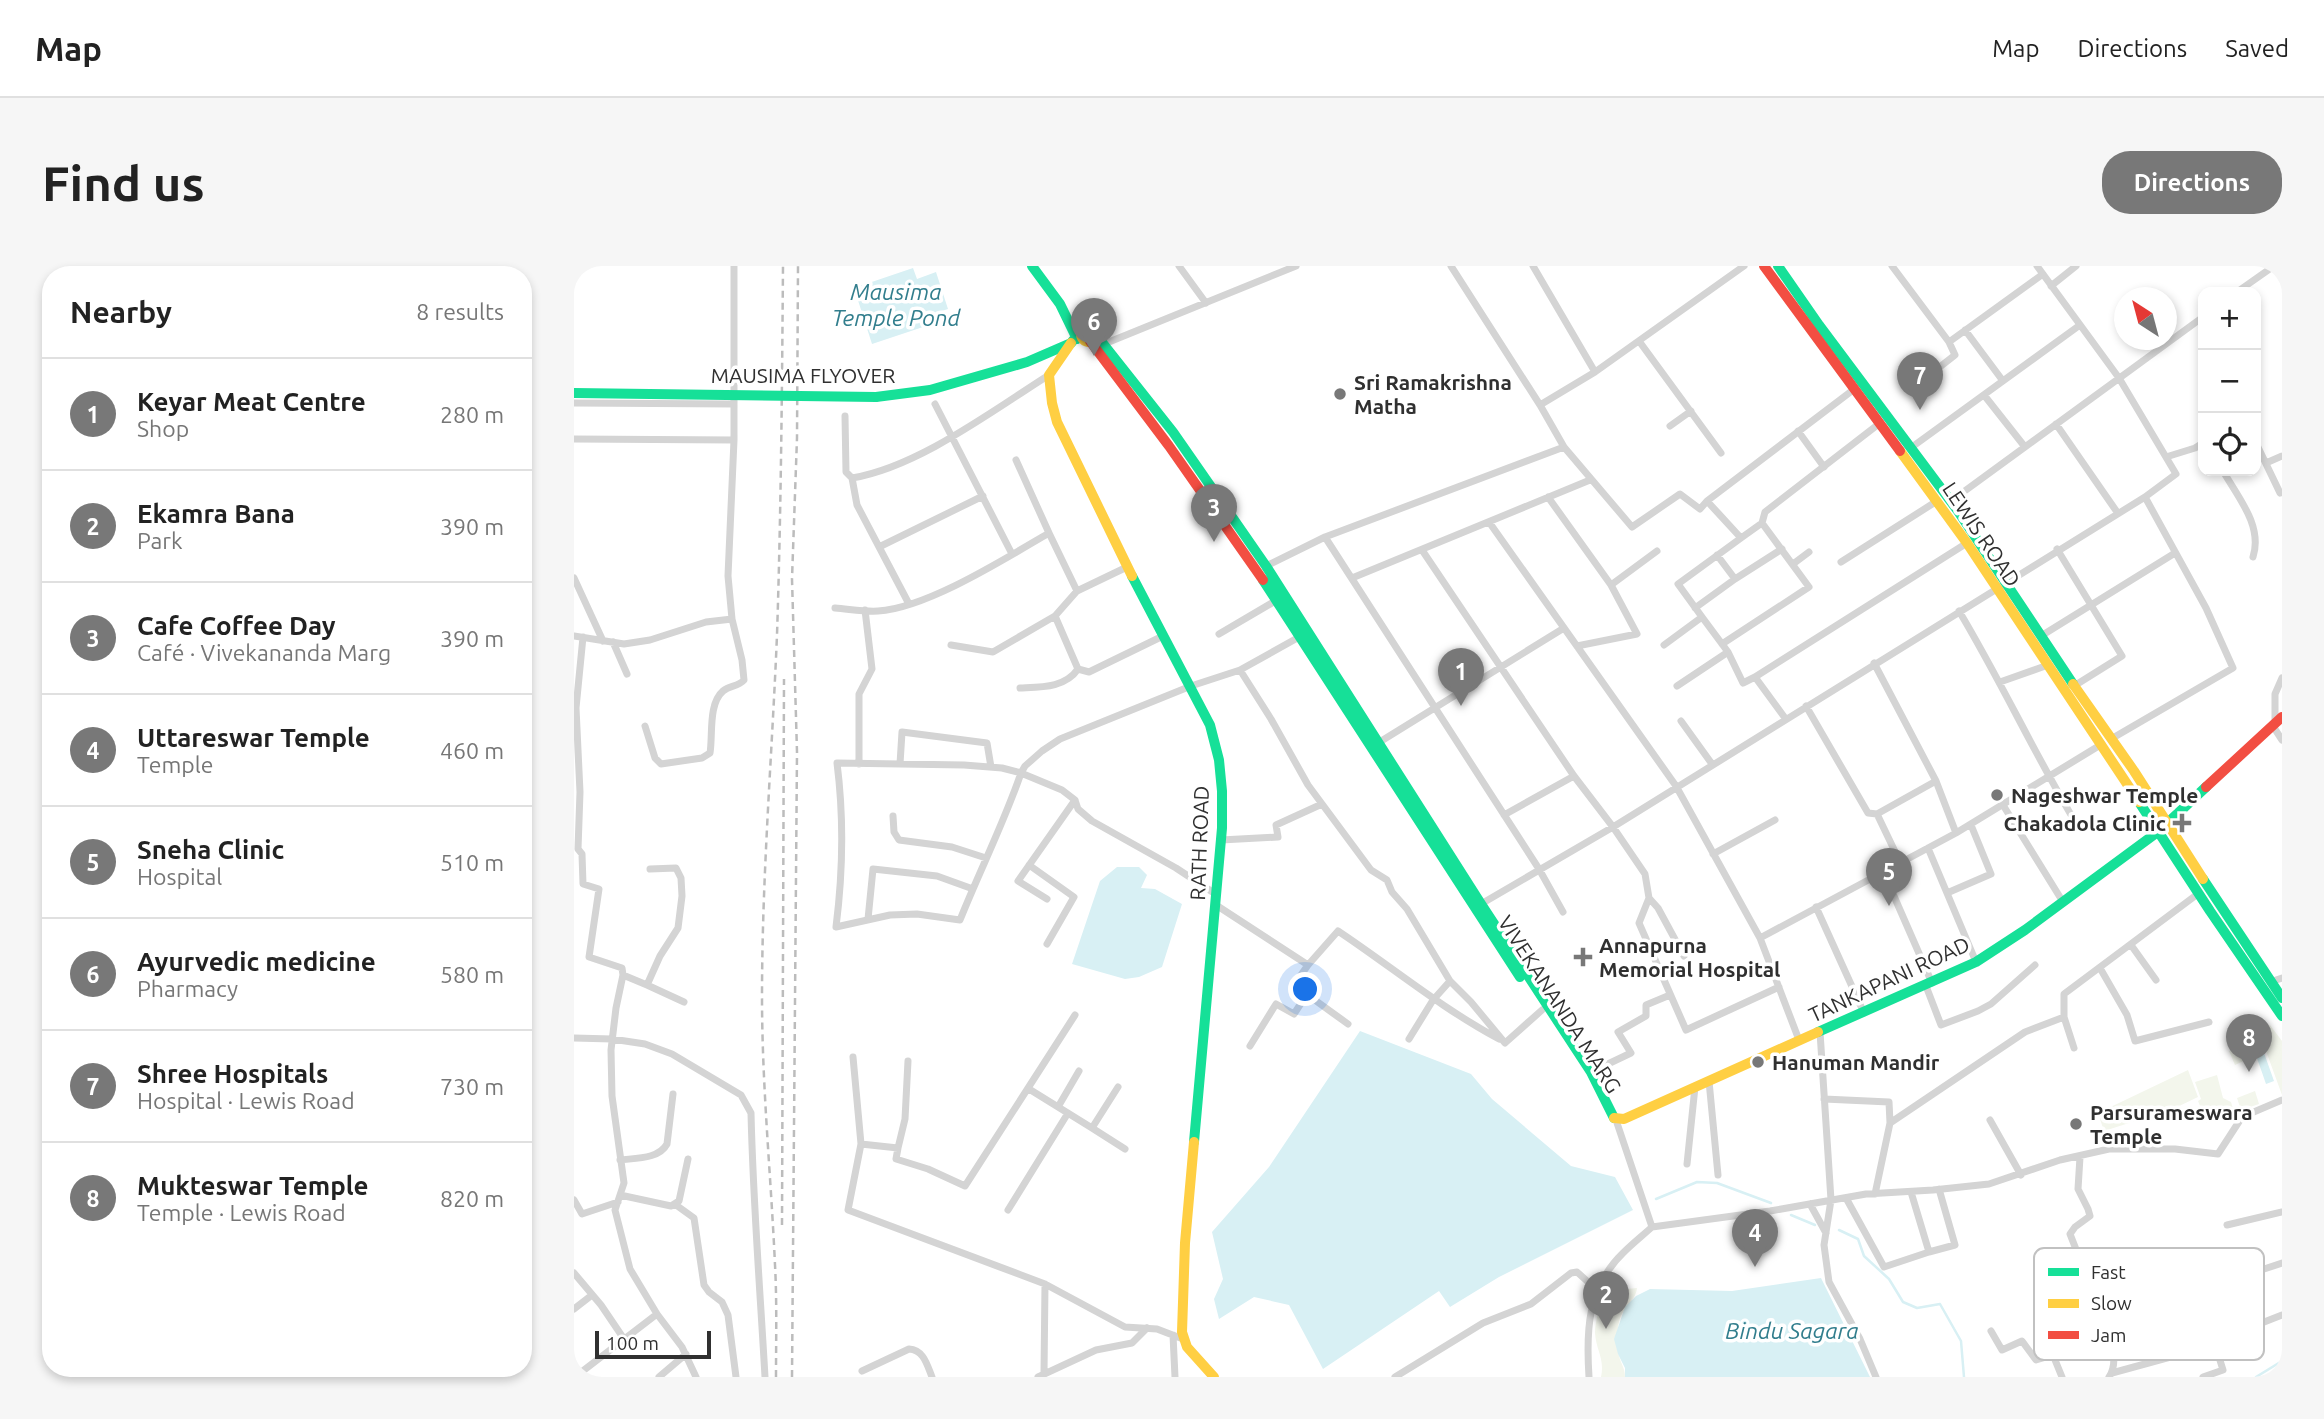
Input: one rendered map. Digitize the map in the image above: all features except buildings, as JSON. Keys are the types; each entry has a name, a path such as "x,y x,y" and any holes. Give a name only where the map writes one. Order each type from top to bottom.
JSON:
{"main road":[{"path":"1032,266 1060,304 1076,338"},
{"name":"LEWIS ROAD","path":"1764,266 1967,543 2041,636 2171,839"},
{"name":"LEWIS ROAD","path":"1778,266 1951,501 2048,665 2107,742"},
{"path":"1076,338 1082,338 1085,342 1097,340"},
{"path":"1049,375 1076,338"},
{"name":"MAUSIMA FLYOVER","path":"574,393 604,391 877,397 930,390 1027,362 1076,338"},
{"name":"VIVEKANANDA MARG","path":"1097,340 1172,432 1266,566 1344,697 1580,1066 1608,1115 1615,1119"},
{"name":"VIVEKANANDA MARG","path":"1097,340 1378,743 1481,904 1503,945 1591,1072 1615,1119"},
{"name":"RATH ROAD","path":"1049,375 1057,422 1128,567 1210,724 1219,760 1222,791 1217,900 1178,1337"},
{"name":"TANKAPANI ROAD","path":"1615,1119 1624,1119 1976,962 2063,902 2163,827 2277,723"},
{"path":"2171,839 2199,893 2282,1016"},
{"path":"2171,839 2282,998"},
{"path":"1178,1337 1207,1375"}],"street":[{"path":"645,726 655,758 661,764 702,758 710,753 714,710 721,694 725,689 738,686 744,680 732,619 728,576 734,440 734,266"},
{"path":"1179,266 1206,303"},
{"path":"1097,340 1206,303 1296,266"},
{"path":"1451,266 1564,447 1632,527 1680,494 1700,509 1707,500 1853,390"},
{"path":"1532,266 1595,372"},
{"path":"1540,405 1595,372 1744,266"},
{"path":"1892,266 1949,342 1955,355 1913,388"},
{"path":"1481,904 1613,827 2057,549 2145,497 2176,474 2119,378 2037,266"},
{"path":"2051,286 2076,266"},
{"path":"2244,287 2274,266"},
{"path":"1949,342 2043,274"},
{"path":"1951,501 2198,321"},
{"path":"1912,447 2080,325"},
{"path":"1965,330 2003,381"},
{"path":"1639,341 1721,453"},
{"path":"852,478 880,471 922,453 1049,375"},
{"path":"1984,395 2025,447"},
{"path":"574,403 734,404"},
{"path":"935,404 1012,554"},
{"path":"1670,426 1690,411"},
{"path":"845,416 846,472 852,478 857,505 909,604"},
{"path":"1880,423 1765,512 1762,523 1678,584 1728,652 1743,683 1967,543"},
{"path":"2056,424 2117,512"},
{"path":"1798,432 1824,467"},
{"path":"574,439 734,440"},
{"path":"2166,457 2198,446"},
{"path":"1266,566 1325,537 1564,447"},
{"path":"2261,453 2280,493"},
{"path":"2266,463 2282,456"},
{"path":"1016,460 1077,592"},
{"path":"2226,476 2252,522 2257,545 2253,557"},
{"path":"1352,578 1590,480"},
{"path":"879,547 983,496"},
{"path":"1548,497 1611,585 1637,634 1577,646"},
{"path":"1760,938 1956,834 2233,668 2206,608 2145,497"},
{"path":"1707,500 1741,538"},
{"path":"1841,562 1937,501"},
{"path":"1489,522 1676,786 1760,938 1799,1041"},
{"path":"1722,644 1809,587 1762,523"},
{"path":"835,608 878,611 909,604 932,595 1049,533"},
{"path":"1325,537 1539,869 1563,912"},
{"path":"1695,608 1782,549"},
{"path":"2057,549 2122,656 2074,686"},
{"path":"1422,550 1574,776 1645,874 1649,898 1639,923 1686,1030 1779,987"},
{"path":"1611,585 1657,551"},
{"path":"1793,564 1809,552"},
{"path":"2041,636 2175,553"},
{"path":"1717,555 1735,579"},
{"path":"951,645 993,652 1055,616 1077,592 1128,567"},
{"path":"574,578 603,640"},
{"path":"1219,634 1276,600"},
{"path":"859,764 859,694 872,670 865,610"},
{"path":"1959,611 2000,682 2048,777 2077,825"},
{"path":"1055,616 1078,669 1088,672 1163,636"},
{"path":"1664,645 1702,617"},
{"path":"696,1377 685,1354 630,1269 615,1210 624,1183 612,1096 612,1039 623,975 622,968 589,957 599,888 583,884 582,855 578,849 578,637 624,644 650,640 706,622 732,619"},
{"path":"1378,743 1564,628"},
{"path":"1301,636 1240,670 1191,686 1060,739 1042,751 1021,773 997,838 960,920 917,914 890,915 836,927 842,871 842,801 837,763 991,767 1021,773 1062,790 1075,800 1078,810 1092,821 1176,868 1308,965"},
{"path":"613,642 627,674"},
{"path":"1677,686 1728,652"},
{"path":"1874,663 1936,781 1956,834"},
{"path":"2000,682 2048,665"},
{"path":"1020,688 1062,683 1078,669"},
{"path":"1240,670 1308,785 1371,870 1387,880 1392,892 1408,909 1450,981 1505,1043"},
{"path":"1755,677 1785,718"},
{"path":"2282,678 2275,694 2277,723 2282,740"},
{"path":"1806,706 1868,813 1877,814 1936,781"},
{"path":"1681,721 1712,764"},
{"path":"901,764 902,732 987,743 991,767"},
{"path":"1504,815 1574,776"},
{"path":"1047,899 1018,881 1075,800"},
{"path":"1221,840 1278,837 1276,825 1322,804"},
{"path":"2003,805 2063,902"},
{"path":"1877,814 1900,862"},
{"path":"893,816 894,832 899,840 952,847 986,858"},
{"path":"1713,854 1775,820"},
{"path":"1947,892 1991,874 1971,825"},
{"path":"1928,848 1976,962"},
{"path":"1029,865 1073,897 1046,944"},
{"path":"647,985 660,956 678,928 682,897 681,878 676,868 650,869"},
{"path":"868,919 873,869 937,876 972,889"},
{"path":"1883,871 1929,984 1941,1025 1991,1004 2035,965"},
{"path":"2074,1048 2064,1017 2064,994 2199,893"},
{"path":"1649,898 1658,908 1684,956"},
{"path":"1816,907 1864,1013"},
{"path":"1349,1024 1293,985 1338,931 1461,1019 1505,1043"},
{"path":"2131,945 2156,980"},
{"path":"2100,968 2127,1015 2135,1041 2209,1022"},
{"path":"623,975 684,1002"},
{"path":"2270,982 2282,978"},
{"path":"1409,1039 1433,1000 1450,981"},
{"path":"1250,1046 1276,1004 1294,1014 1307,994"},
{"path":"1591,1072 1631,1053 1618,1032 1646,1016 1646,1005 1670,995"},
{"path":"1505,1043 1542,1010"},
{"path":"908,1061 905,1119 896,1159 965,1186 1075,1014"},
{"path":"1890,1123 2025,1032 2064,1017"},
{"path":"1820,1032 1831,1200 1824,1245 1829,1282 1860,1339 1876,1377"},
{"path":"574,1038 612,1039 645,1044 672,1054 741,1095 748,1105 751,1113 753,1197 765,1377"},
{"path":"853,1057 861,1144 848,1210 1045,1283 1125,1327 1157,1329 1178,1337 1175,1377"},
{"path":"1058,1107 1079,1071"},
{"path":"1709,1081 1718,1175"},
{"path":"1092,1128 1118,1087"},
{"path":"1687,1164 1695,1087"},
{"path":"1029,1089 1125,1149"},
{"path":"620,1160 657,1154 664,1149 667,1144 673,1094"},
{"path":"1824,1100 1889,1102 1890,1123 1875,1194"},
{"path":"1589,1377 1587,1337 1593,1304 1602,1279 1621,1254 1652,1227 1875,1194 1989,1184 2060,1160 2124,1148 2175,1149 2218,1154 2242,1117 2282,1100"},
{"path":"1008,1210 1068,1113"},
{"path":"1615,1119 1652,1227"},
{"path":"1990,1119 2021,1175"},
{"path":"861,1144 898,1148"},
{"path":"2075,1248 2070,1234 2090,1216 2078,1189 2080,1157"},
{"path":"676,1205 688,1160"},
{"path":"1846,1198 1884,1268 1955,1245 1939,1189"},
{"path":"1911,1192 1928,1252"},
{"path":"574,1199 582,1214 619,1198 676,1205 694,1217 704,1285 726,1307 736,1377"},
{"path":"1810,1204 1826,1234"},
{"path":"2227,1225 2282,1212"},
{"path":"2264,1269 2282,1263"},
{"path":"1395,1377 1483,1323 1531,1304 1571,1273 1577,1272 1598,1291"},
{"path":"574,1273 624,1339"},
{"path":"1045,1283 1041,1375 1096,1350 1132,1343 1147,1328"},
{"path":"574,1309 592,1295"},
{"path":"575,1377 657,1314"},
{"path":"2264,1321 2282,1315"},
{"path":"1991,1331 2002,1350 2022,1341 2034,1357"},
{"path":"862,1371 914,1349 923,1357 932,1377"},
{"path":"659,1377 685,1354"},
{"path":"2055,1360 2062,1377"},
{"path":"2110,1375 2161,1360"},
{"path":"2203,1377 2223,1370 2220,1360"}],"shaded area":[{"path":"2270,1025 2282,1041 2282,1095 2258,1029"},
{"path":"2241,1040 2248,1059 2235,1065 2229,1051 2237,1048 2235,1043"},
{"path":"2188,1070 2198,1097 2173,1109 2104,1131 2098,1113"},
{"path":"2217,1075 2223,1098 2231,1102 2234,1112 2207,1123 2198,1101 2201,1099 2195,1082"},
{"path":"2255,1091 2259,1104 2241,1110 2237,1098"},
{"path":"1637,1288 1618,1326 1617,1349 1625,1377 1601,1377 1602,1365 1595,1333 1601,1306 1608,1291"}],"water":[{"name":"Mausima Temple Pond","path":"913,268 917,279 936,272 948,309 923,317 926,326 872,344 854,288"},
{"path":"1117,867 1139,867 1147,875 1141,888 1155,889 1182,904 1162,967 1139,977 1125,979 1072,964 1100,881"},
{"path":"1360,1031 1471,1074 1492,1099 1571,1166 1615,1177 1633,1210 1499,1277 1450,1307 1439,1291 1323,1369 1289,1305 1254,1297 1219,1319 1214,1299 1223,1279 1212,1232 1269,1167"},
{"path":"2258,1036 2274,1081 2266,1084 2250,1038"},
{"name":"Bindu Sagara","path":"1821,1278 1870,1377 1625,1377 1625,1368 1614,1339 1625,1307 1636,1296 1650,1289 1732,1291"}],"waterway":[{"path":"1656,1199 1697,1182 1717,1183 1771,1203"},
{"path":"1791,1215 1815,1225"},
{"path":"1839,1230 1858,1239 1864,1256 1889,1279 1903,1302 1917,1308 1940,1304 1961,1341 1964,1377"},
{"path":"2256,1377 2282,1361"}],"railway":[{"path":"776,1377 776,1279 762,1031 762,952 778,589 783,266"},
{"path":"792,1377 797,752 792,579 797,438 798,266"},
{"path":"782,1225 784,679"}],"traffic: fast":[{"path":"1032,266 1060,304 1077,339"},
{"path":"1778,266 1958,511 2073,684"},
{"path":"876,397 930,390 1027,362 1071,343 1081,331"},
{"path":"1097,336 1173,432 1266,566 1591,1072 1614,1118"},
{"path":"574,393 876,397"},
{"path":"1132,576 1210,725 1219,760 1222,828 1194,1142"},
{"path":"1263,580 1520,977"},
{"path":"1818,1032 1976,962 2025,930 2159,831 2206,787"},
{"path":"2139,802 2282,1016"},
{"path":"2203,879 2282,998"}],"traffic: slow":[{"path":"1089,326 1097,334 1089,342 1081,334 1089,326"},
{"path":"1071,343 1049,375 1052,403 1057,422 1132,576"},
{"path":"1900,451 1967,543 2139,802"},
{"path":"2073,684 2134,771 2203,879"},
{"path":"1614,1118 1624,1119 1818,1032"},
{"path":"1194,1142 1185,1243 1182,1332 1187,1347 1214,1377"}],"traffic: jam":[{"path":"1764,266 1900,451"},
{"path":"1090,341 1169,446 1263,580"},
{"path":"2206,787 2282,717"}],"place":[{"name":"Ayurvedic medicine","path":"1094,356"},
{"name":"Sri Ramakrishna Matha","path":"1340,394"},
{"name":"Shree Hospitals","path":"1920,410"},
{"name":"Cafe Coffee Day","path":"1214,542"},
{"name":"Keyar Meat Centre","path":"1461,706"},
{"name":"Nageshwar Temple","path":"1997,795"},
{"name":"Chakadola Clinic","path":"2182,823"},
{"name":"Sneha Clinic","path":"1889,906"},
{"name":"Annapurna Memorial Hospital","path":"1583,957"},
{"name":"Hanuman Mandir","path":"1758,1062"},
{"name":"Mukteswar Temple","path":"2249,1072"},
{"name":"Parsurameswara Temple","path":"2076,1124"},
{"name":"Uttareswar Temple","path":"1755,1267"},
{"name":"Ekamra Bana","path":"1606,1329"}]}
